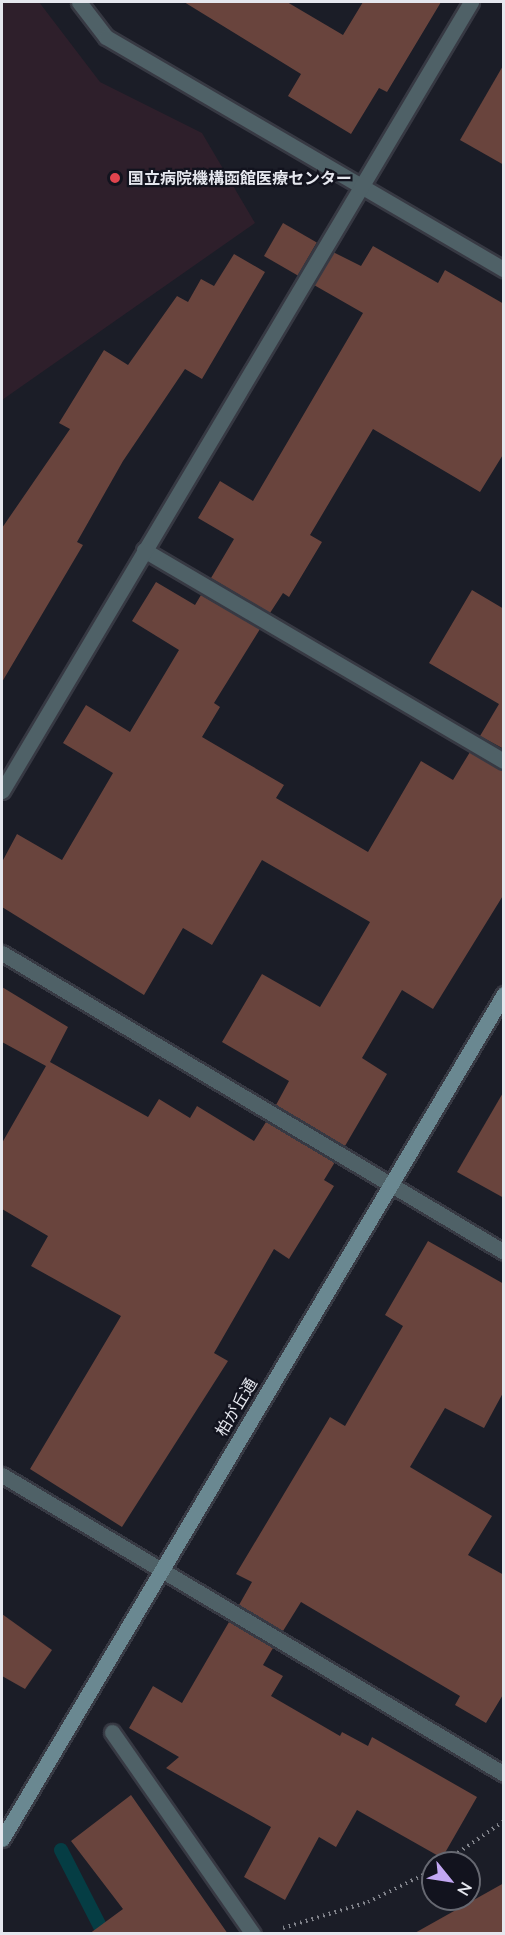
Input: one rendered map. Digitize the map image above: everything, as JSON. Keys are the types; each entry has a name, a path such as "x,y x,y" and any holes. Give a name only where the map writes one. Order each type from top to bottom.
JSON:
{"street":[{"path":"79,2 106,37 504,270"},
{"path":"2,792 471,2"},
{"path":"144,550 504,761"},
{"path":"2,953 504,1252"},
{"name":"柏が丘通","path":"2,1839 159,1571 504,994"},
{"path":"2,1475 159,1571 504,1774"},
{"path":"112,1732 253,1934"}],"path":[{"path":"460,1851 504,1821"},
{"path":"275,1934 326,1911 368,1902 421,1876"}],"shaded area":[{"name":"国立病院機構函館医療センター","path":"2,2 39,2 100,82 202,133 255,223 2,400"}],"building":[{"path":"184,2 287,2 343,35 363,2 441,2 387,92 379,88 351,134 288,96 301,74"},
{"path":"504,64 504,165 460,140"},
{"path":"283,223 317,242 298,275 264,256"},
{"path":"373,246 438,283 445,270 504,304 504,453 480,492 373,429 310,535 322,542 289,597 283,593 270,613 211,578 234,539 198,518 220,481 253,501 363,313 314,285 333,252 361,266"},
{"path":"234,254 265,272 202,379 185,369 123,461 77,542 83,545 2,682 2,528 70,429 59,423 104,350 128,365 177,296 188,302 201,279 214,286"},
{"path":"156,582 195,605 201,595 260,629 214,703 220,707 202,737 284,785 276,798 368,852 421,761 453,780 470,752 504,771 504,894 433,1009 402,990 362,1058 387,1074 345,1146 276,1105 289,1081 222,1042 262,974 320,1007 370,922 262,860 212,945 183,928 144,995 2,907 2,862 17,834 62,860 113,773 63,743 86,705 130,732 179,650 132,621"},
{"path":"472,590 504,609 504,749 480,736 499,704 429,663"},
{"path":"2,987 68,1027 50,1062 148,1117 159,1099 190,1118 197,1106 254,1141 266,1122 335,1162 324,1180 334,1186 289,1259 274,1249 214,1353 228,1361 122,1527 30,1469 121,1316 31,1266 48,1236 2,1209 2,1143 46,1066 2,1042"},
{"path":"504,1091 504,1198 457,1172"},
{"path":"428,1241 504,1284 504,1391 484,1428 445,1408 410,1467 492,1516 468,1555 504,1575 504,1693 486,1723 455,1705 460,1696 301,1602 283,1631 239,1605 252,1582 236,1574 330,1417 345,1426 403,1326 385,1315"},
{"path":"2,1614 52,1650 25,1689 2,1676"},
{"path":"229,1622 273,1648 263,1665 283,1676 271,1696 340,1736 342,1732 368,1746 372,1737 477,1797 446,1851 430,1851 357,1810 336,1847 319,1837 285,1900 244,1877 271,1827 166,1768 179,1757 129,1728 153,1686 182,1703"},
{"path":"131,1795 228,1934 89,1934 123,1909 71,1841"},
{"path":"504,1883 504,1934 413,1934 454,1911 481,1911 481,1896"}],"waterway":[{"path":"61,1850 104,1934"}],"place":[{"name":"国立病院機構函館医療センター","path":"115,178"}]}
